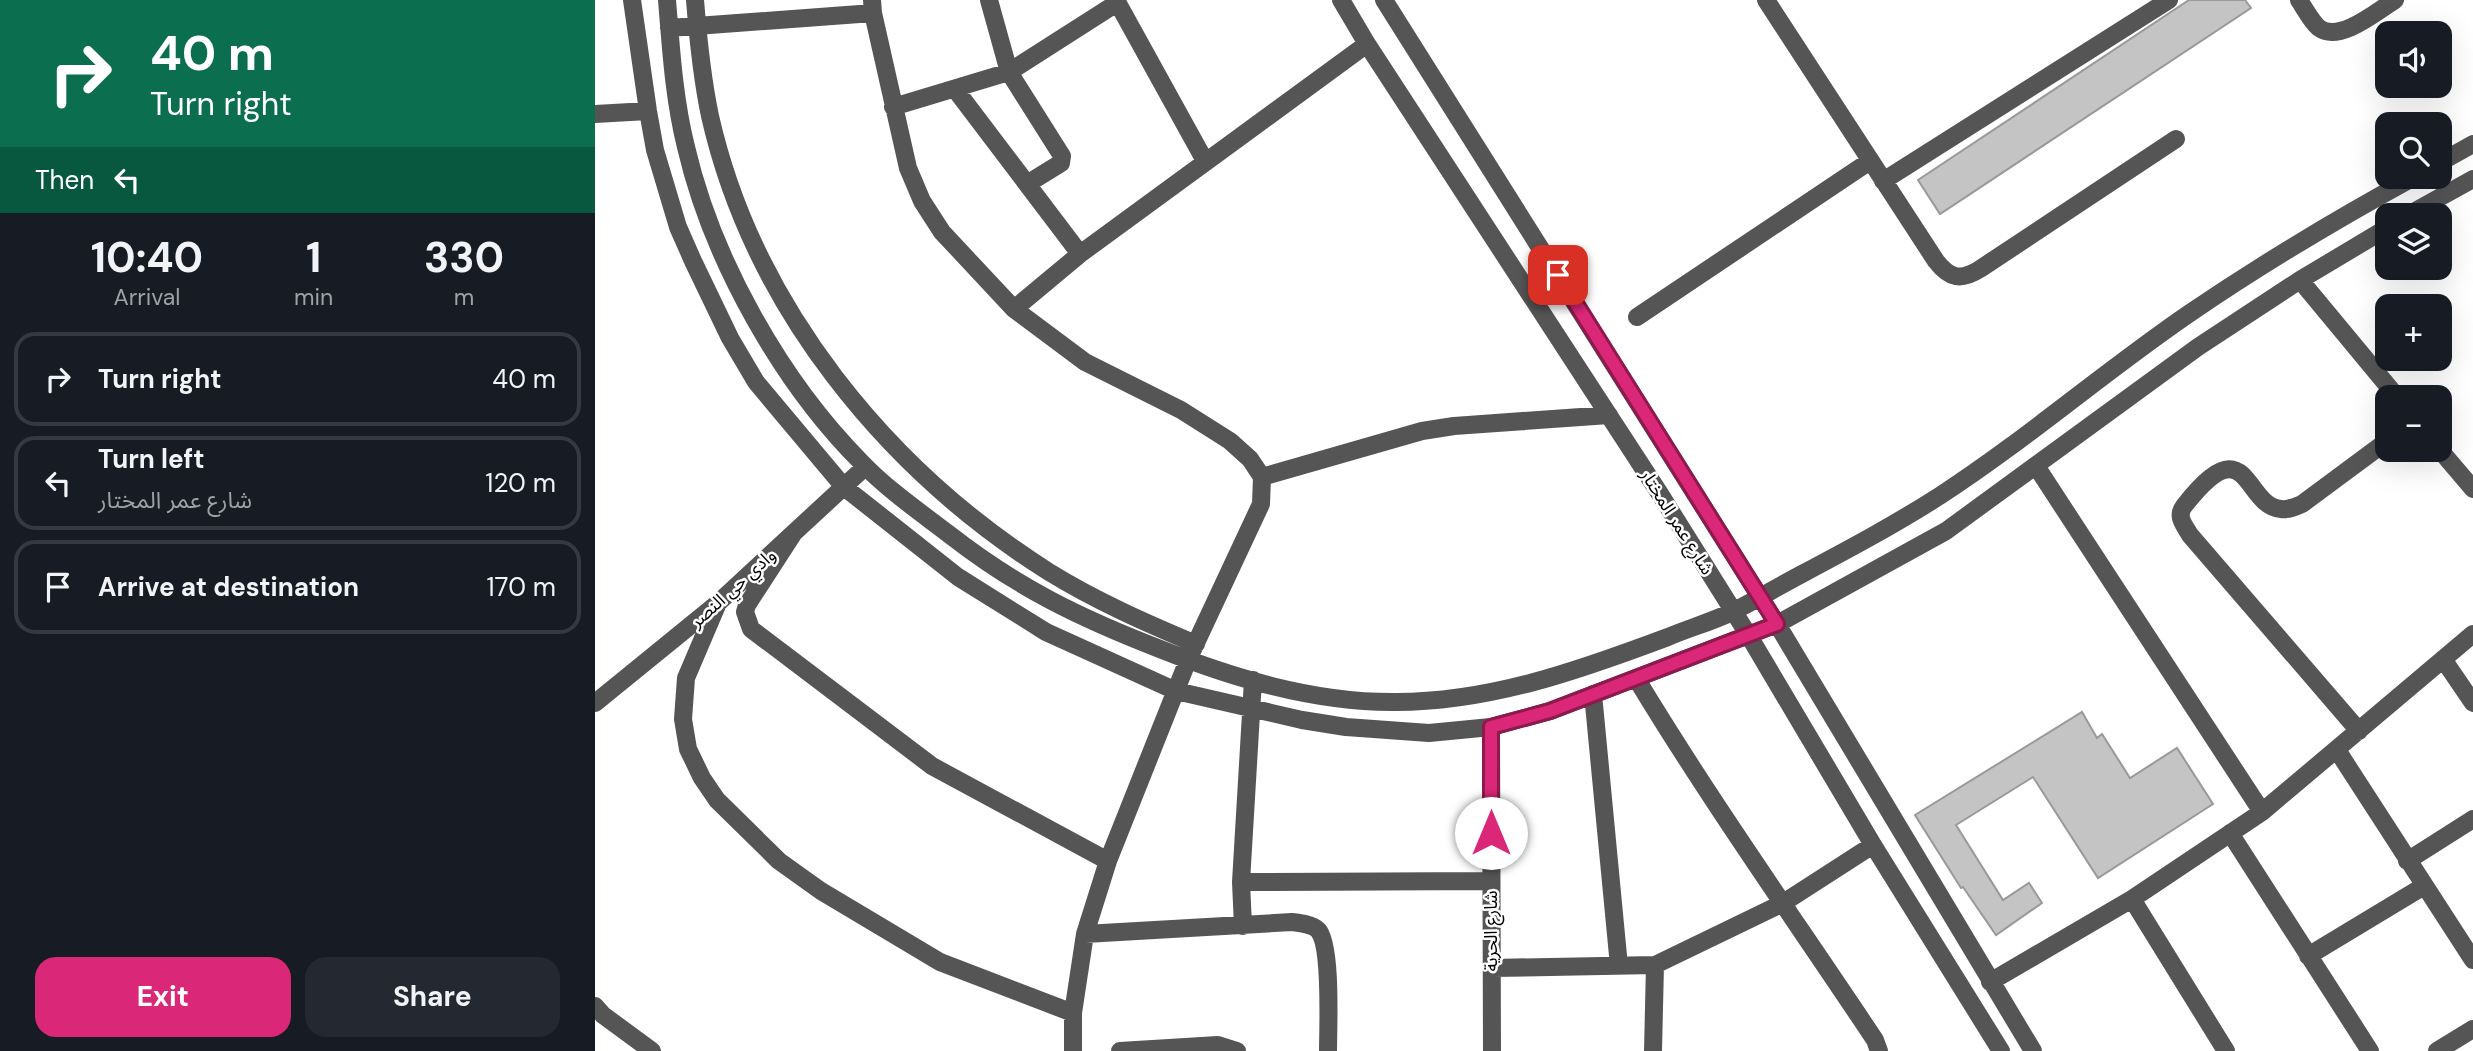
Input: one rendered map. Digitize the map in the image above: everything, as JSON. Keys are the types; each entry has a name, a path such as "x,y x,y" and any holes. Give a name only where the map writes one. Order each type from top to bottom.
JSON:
{"street":[{"path":"632,0 648,111 662,176 678,227 709,298 756,382 844,487 958,577 1046,632 1175,691 1302,720 1346,727 1429,733 1491,727 1550,711 1777,624 1946,531 2198,347 2300,280 2375,235"},
{"path":"667,0 675,87 686,148 705,207 729,267 770,343 835,434 865,467 975,555 1012,581 1105,628 1192,652"},
{"path":"695,0 710,114 722,159 741,213 775,285 799,325 852,399 921,472 1005,542 1050,572 1146,623 1192,652 1253,680 1308,694 1363,701 1418,702 1447,699 1541,681 1579,670 1733,611 1873,536 1942,494 2185,316 2273,258 2393,189"},
{"path":"989,0 1009,72 1062,156 1061,163 1027,184"},
{"name":"شارع عمر المختار","path":"1342,0 1367,44 1749,636 1873,845 2001,1051"},
{"name":"شارع عمر المختار","path":"1384,0 1760,596 2033,1051"},
{"path":"1766,0 1942,269 1956,278 1965,277 1980,269 2176,139"},
{"path":"1883,181 2169,0"},
{"path":"2299,0 2318,27 2332,33 2346,30 2395,0"},
{"path":"893,107 1009,72 1117,1 1205,161"},
{"path":"669,28 872,6 908,168 922,201 941,232 1014,309 1085,362 1181,410 1230,441 1250,459 1262,477 1261,504 1175,691 1108,861 1085,934 1073,1013 1073,1051"},
{"path":"1014,309 1080,254 1367,44"},
{"path":"955,89 1080,254"},
{"path":"595,114 648,111"},
{"path":"2452,156 2473,144"},
{"path":"1637,317 1870,161"},
{"path":"2430,203 2473,179"},
{"path":"2300,280 2387,385"},
{"path":"1262,477 1422,431 1454,426 1608,415"},
{"path":"2359,731 2190,535 2181,521 2181,510 2197,490 2227,469 2237,471 2247,478 2271,506 2280,510 2290,509 2375,450"},
{"path":"2450,462 2473,489"},
{"path":"2036,466 2262,812"},
{"name":"وادي حي النصر","path":"595,703 718,603 865,467"},
{"path":"793,534 747,605 745,612 751,629 932,766 1108,861"},
{"path":"718,603 686,678 683,719 688,750 717,800 779,861 821,891 940,962 1073,1013"},
{"path":"1990,982 2131,900 2262,812 2473,634"},
{"path":"2443,659 2473,703"},
{"path":"1636,678 1727,822 1875,1040 1879,1051"},
{"path":"1243,926 1241,882 1253,680"},
{"path":"1593,694 1619,966"},
{"name":"شارع الحرية","path":"1491,727 1492,1051"},
{"path":"2337,750 2473,960"},
{"path":"2407,861 2473,820"},
{"path":"2230,833 2370,1051"},
{"path":"1492,968 1655,965 1783,902 1873,845"},
{"path":"1241,882 1491,881"},
{"path":"2308,956 2424,886"},
{"path":"2131,900 2226,1051"},
{"path":"1085,934 1292,922 1318,930 1324,941 1327,957 1328,1051"},
{"path":"1653,1051 1655,965"},
{"path":"595,1006 603,1015 652,1051"},
{"path":"2437,1051 2473,1029"},
{"path":"1120,1051 1218,1045 1237,1051"}],"building":[{"path":"2189,0 2245,0 2251,8 1940,214 1918,180"},
{"path":"2082,712 2097,738 2102,734 2130,778 2177,748 2213,804 2098,878 2033,777 1956,825 2003,900 2029,883 2042,903 1996,935 1963,887 1961,888 1915,815"}],"route":[{"path":"1491,833 1491,727 1550,711 1777,624 1558,275"}]}
